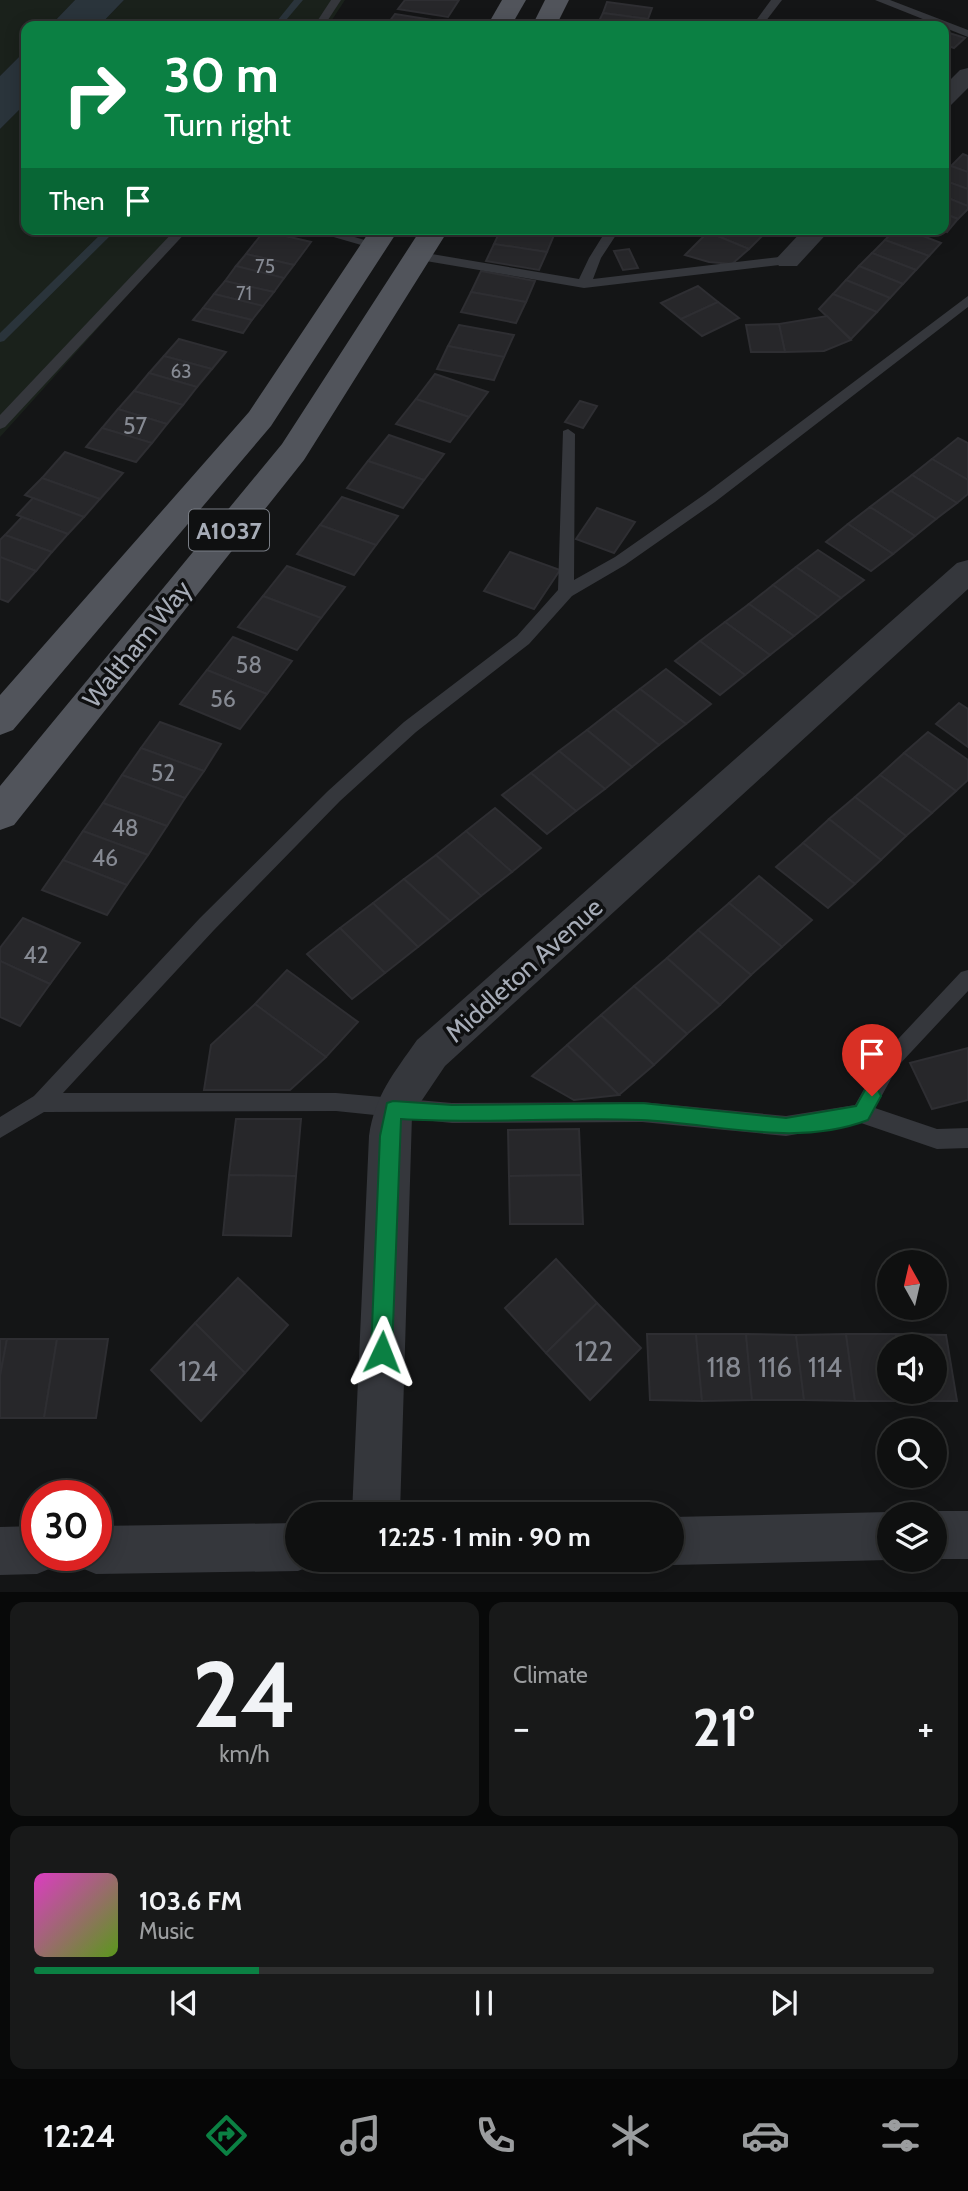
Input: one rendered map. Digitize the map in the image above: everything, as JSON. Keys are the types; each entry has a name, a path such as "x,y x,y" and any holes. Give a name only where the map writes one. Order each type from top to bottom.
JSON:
{"main road":[{"path":"502,21 514,0"},
{"path":"546,21 557,0"},
{"name":"Waltham Way","path":"0,720 260,419 380,237"},
{"name":"Waltham Way","path":"0,814 293,452 428,243"},
{"name":"A1037","path":"211,477 259,492"}],"street":[{"path":"949,94 968,75"},
{"path":"788,260 812,235"},
{"name":"Middleton Avenue","path":"376,1502 389,1136 393,1110 432,1053 968,571"},
{"path":"947,1535 968,1535"},
{"path":"684,1541 877,1536"},
{"path":"112,1550 285,1547"},
{"path":"0,1551 21,1550"}],"lane":[{"path":"322,21 336,0"},
{"path":"761,21 777,0"},
{"path":"880,0 934,21"},
{"path":"949,27 968,34"},
{"path":"0,424 177,235"},
{"path":"584,284 595,258 610,235"},
{"path":"428,243 584,284 788,260"},
{"path":"0,1128 41,1103 207,923 334,796 410,727 523,640 566,592 620,561 710,498 968,300"},
{"path":"566,592 568,434"},
{"path":"862,1114 891,1060 968,978"},
{"path":"41,1103 336,1102 452,1114 642,1112 786,1126 862,1114 937,1139 968,1138"}],"shaded area":[{"path":"0,0 75,0 55,21 21,21 21,55 0,76"},
{"path":"75,0 124,0 104,21 55,21"},
{"path":"124,0 345,0 331,21 104,21"},
{"path":"21,55 21,108 0,129 0,76"},
{"path":"21,108 21,235 182,235 0,437 0,129"}],"building":[{"path":"405,0 459,0 448,17 398,9"},
{"path":"607,2 652,8 648,19 603,13"},
{"path":"603,13 648,19 647,21 599,21"},
{"path":"395,14 439,21 390,21"},
{"path":"949,33 965,38 954,48 949,46"},
{"path":"963,154 968,156 968,172 951,166"},
{"path":"951,166 968,172 968,189 949,182"},
{"path":"949,182 968,189 968,206 949,198"},
{"path":"949,198 968,206 958,219 949,215"},
{"path":"949,215 958,219 949,230"},
{"path":"261,235 281,235 311,242 294,265 246,254"},
{"path":"498,235 554,235 547,252 494,244"},
{"path":"705,235 715,235 749,249 732,264 709,262 685,255"},
{"path":"715,235 763,235 749,249"},
{"path":"890,235 920,235 941,243 929,256 885,240"},
{"path":"885,240 929,256 916,270 872,253"},
{"path":"494,244 547,252 539,270 486,261"},
{"path":"629,249 638,268 623,270 614,251"},
{"path":"872,253 916,270 903,284 859,266"},
{"path":"246,254 294,265 284,278 236,266"},
{"path":"236,266 284,278 274,292 225,281"},
{"path":"859,266 903,284 890,298 846,280"},
{"path":"481,271 535,281 526,302 471,292"},
{"path":"846,280 890,298 877,312 833,294"},
{"path":"225,281 274,292 263,306 214,294"},
{"path":"698,286 718,302 681,319 661,303"},
{"path":"471,292 526,302 516,323 461,312"},
{"path":"214,294 263,306 252,320 203,308"},
{"path":"833,294 877,312 851,339 819,309"},
{"path":"718,302 739,318 702,336 681,319"},
{"path":"203,308 252,320 243,333 193,320"},
{"path":"827,316 851,340 824,351 785,352 779,324"},
{"path":"779,324 785,352 751,352 746,325"},
{"path":"459,325 514,335 504,357 448,346"},
{"path":"179,339 226,352 212,369 164,356"},
{"path":"448,346 504,357 494,380 437,369"},
{"path":"164,356 212,369 197,387 149,373"},
{"path":"149,373 197,387 183,405 134,391"},
{"path":"435,374 488,392 469,417 416,399"},
{"path":"134,391 183,405 167,424 118,409"},
{"path":"416,399 469,417 450,442 396,424"},
{"path":"580,401 597,406 583,428 565,422"},
{"path":"118,409 167,424 152,443 102,428"},
{"path":"102,428 152,443 136,462 86,447"},
{"path":"389,435 444,454 424,480 368,461"},
{"path":"958,438 968,443 968,480 932,459"},
{"path":"65,452 123,473 100,499 42,478"},
{"path":"932,459 968,480 968,494 957,503 912,475"},
{"path":"368,461 424,480 403,508 347,488"},
{"path":"912,475 957,503 936,519 891,491"},
{"path":"42,478 100,499 84,517 25,495"},
{"path":"891,491 936,519 915,536 870,507"},
{"path":"342,497 398,516 376,545 320,525"},
{"path":"33,498 84,517 68,534 17,515"},
{"path":"870,507 915,536 893,554 848,524"},
{"path":"597,508 635,522 614,553 576,539"},
{"path":"22,517 68,534 52,552 5,535"},
{"path":"848,524 893,554 871,571 826,542"},
{"path":"320,525 376,545 354,575 297,554"},
{"path":"5,535 52,552 36,571 0,557 0,540"},
{"path":"818,550 864,580 841,598 796,567"},
{"path":"510,552 560,570 534,609 484,591"},
{"path":"0,557 36,571 8,602 0,599"},
{"path":"287,566 345,587 321,618 263,596"},
{"path":"796,567 841,598 818,617 773,585"},
{"path":"773,585 818,617 794,636 749,604"},
{"path":"263,596 321,618 297,650 238,627"},
{"path":"749,604 794,636 770,655 725,622"},
{"path":"725,622 770,655 745,675 700,641"},
{"path":"233,637 292,661 267,694 207,670"},
{"path":"700,641 745,675 720,695 675,661"},
{"path":"666,669 711,704 686,724 640,689"},
{"path":"207,670 267,694 240,729 180,704"},
{"path":"640,689 686,724 659,745 614,709"},
{"path":"959,703 968,709 968,747 936,724"},
{"path":"614,709 659,745 632,767 587,730"},
{"path":"160,722 221,744 204,771 141,748"},
{"path":"587,730 632,767 605,789 559,751"},
{"path":"928,732 968,760 968,780 956,791 904,753"},
{"path":"141,748 204,771 185,798 122,775"},
{"path":"559,751 605,789 576,811 531,773"},
{"path":"904,753 956,791 932,813 880,775"},
{"path":"531,773 576,811 547,834 502,795"},
{"path":"122,775 185,798 167,826 103,803"},
{"path":"880,775 932,813 906,836 855,797"},
{"path":"855,797 906,836 881,860 829,819"},
{"path":"103,803 167,826 148,855 83,831"},
{"path":"495,808 541,848 512,872 466,831"},
{"path":"829,819 881,860 855,884 803,843"},
{"path":"83,831 148,855 127,885 63,860"},
{"path":"466,831 512,872 481,896 436,855"},
{"path":"803,843 855,884 828,908 776,867"},
{"path":"436,855 481,896 450,921 404,879"},
{"path":"63,860 127,885 107,915 42,890"},
{"path":"759,876 812,920 782,947 729,903"},
{"path":"404,879 450,921 418,947 373,903"},
{"path":"373,903 418,947 385,973 340,928"},
{"path":"729,903 782,947 751,975 698,930"},
{"path":"23,918 80,943 50,984 0,961 0,948"},
{"path":"340,928 385,973 352,999 307,954"},
{"path":"698,930 751,975 720,1005 667,958"},
{"path":"667,958 720,1005 687,1034 634,986"},
{"path":"0,961 50,984 20,1026 0,1017"},
{"path":"287,970 358,1022 326,1057 255,1004"},
{"path":"634,986 687,1034 654,1065 601,1015"},
{"path":"255,1004 326,1057 290,1090 204,1090 211,1045"},
{"path":"601,1015 654,1065 619,1095 567,1045"},
{"path":"567,1045 619,1095 574,1100 532,1076"},
{"path":"968,1048 968,1100 932,1109 910,1063"},
{"path":"236,1119 301,1119 296,1176 229,1175"},
{"path":"579,1129 581,1175 509,1176 508,1130"},
{"path":"229,1175 296,1176 291,1236 223,1235"},
{"path":"581,1175 583,1224 510,1224 509,1176"},
{"path":"556,1259 597,1303 546,1353 505,1308"},
{"path":"238,1278 288,1325 245,1373 195,1323"},
{"path":"597,1303 641,1348 590,1400 546,1353"},
{"path":"195,1323 245,1373 201,1421 151,1370"},
{"path":"647,1334 696,1334 702,1401 650,1400"},
{"path":"696,1334 746,1334 752,1400 702,1401"},
{"path":"746,1334 796,1335 804,1400 752,1400"},
{"path":"846,1334 855,1401 804,1400 796,1335"},
{"path":"846,1334 877,1334 877,1401 855,1401"},
{"path":"0,1339 7,1339 0,1376"},
{"path":"7,1339 57,1339 44,1418 0,1418 0,1376"},
{"path":"57,1339 108,1339 96,1418 44,1418"},
{"path":"947,1341 957,1401 947,1401"}],"waterway":[{"path":"281,21 299,0"},
{"path":"0,339 106,235"}],"route":[{"path":"382,1352 389,1136 393,1110 452,1114 642,1112 786,1126 862,1114 872,1096"}]}
